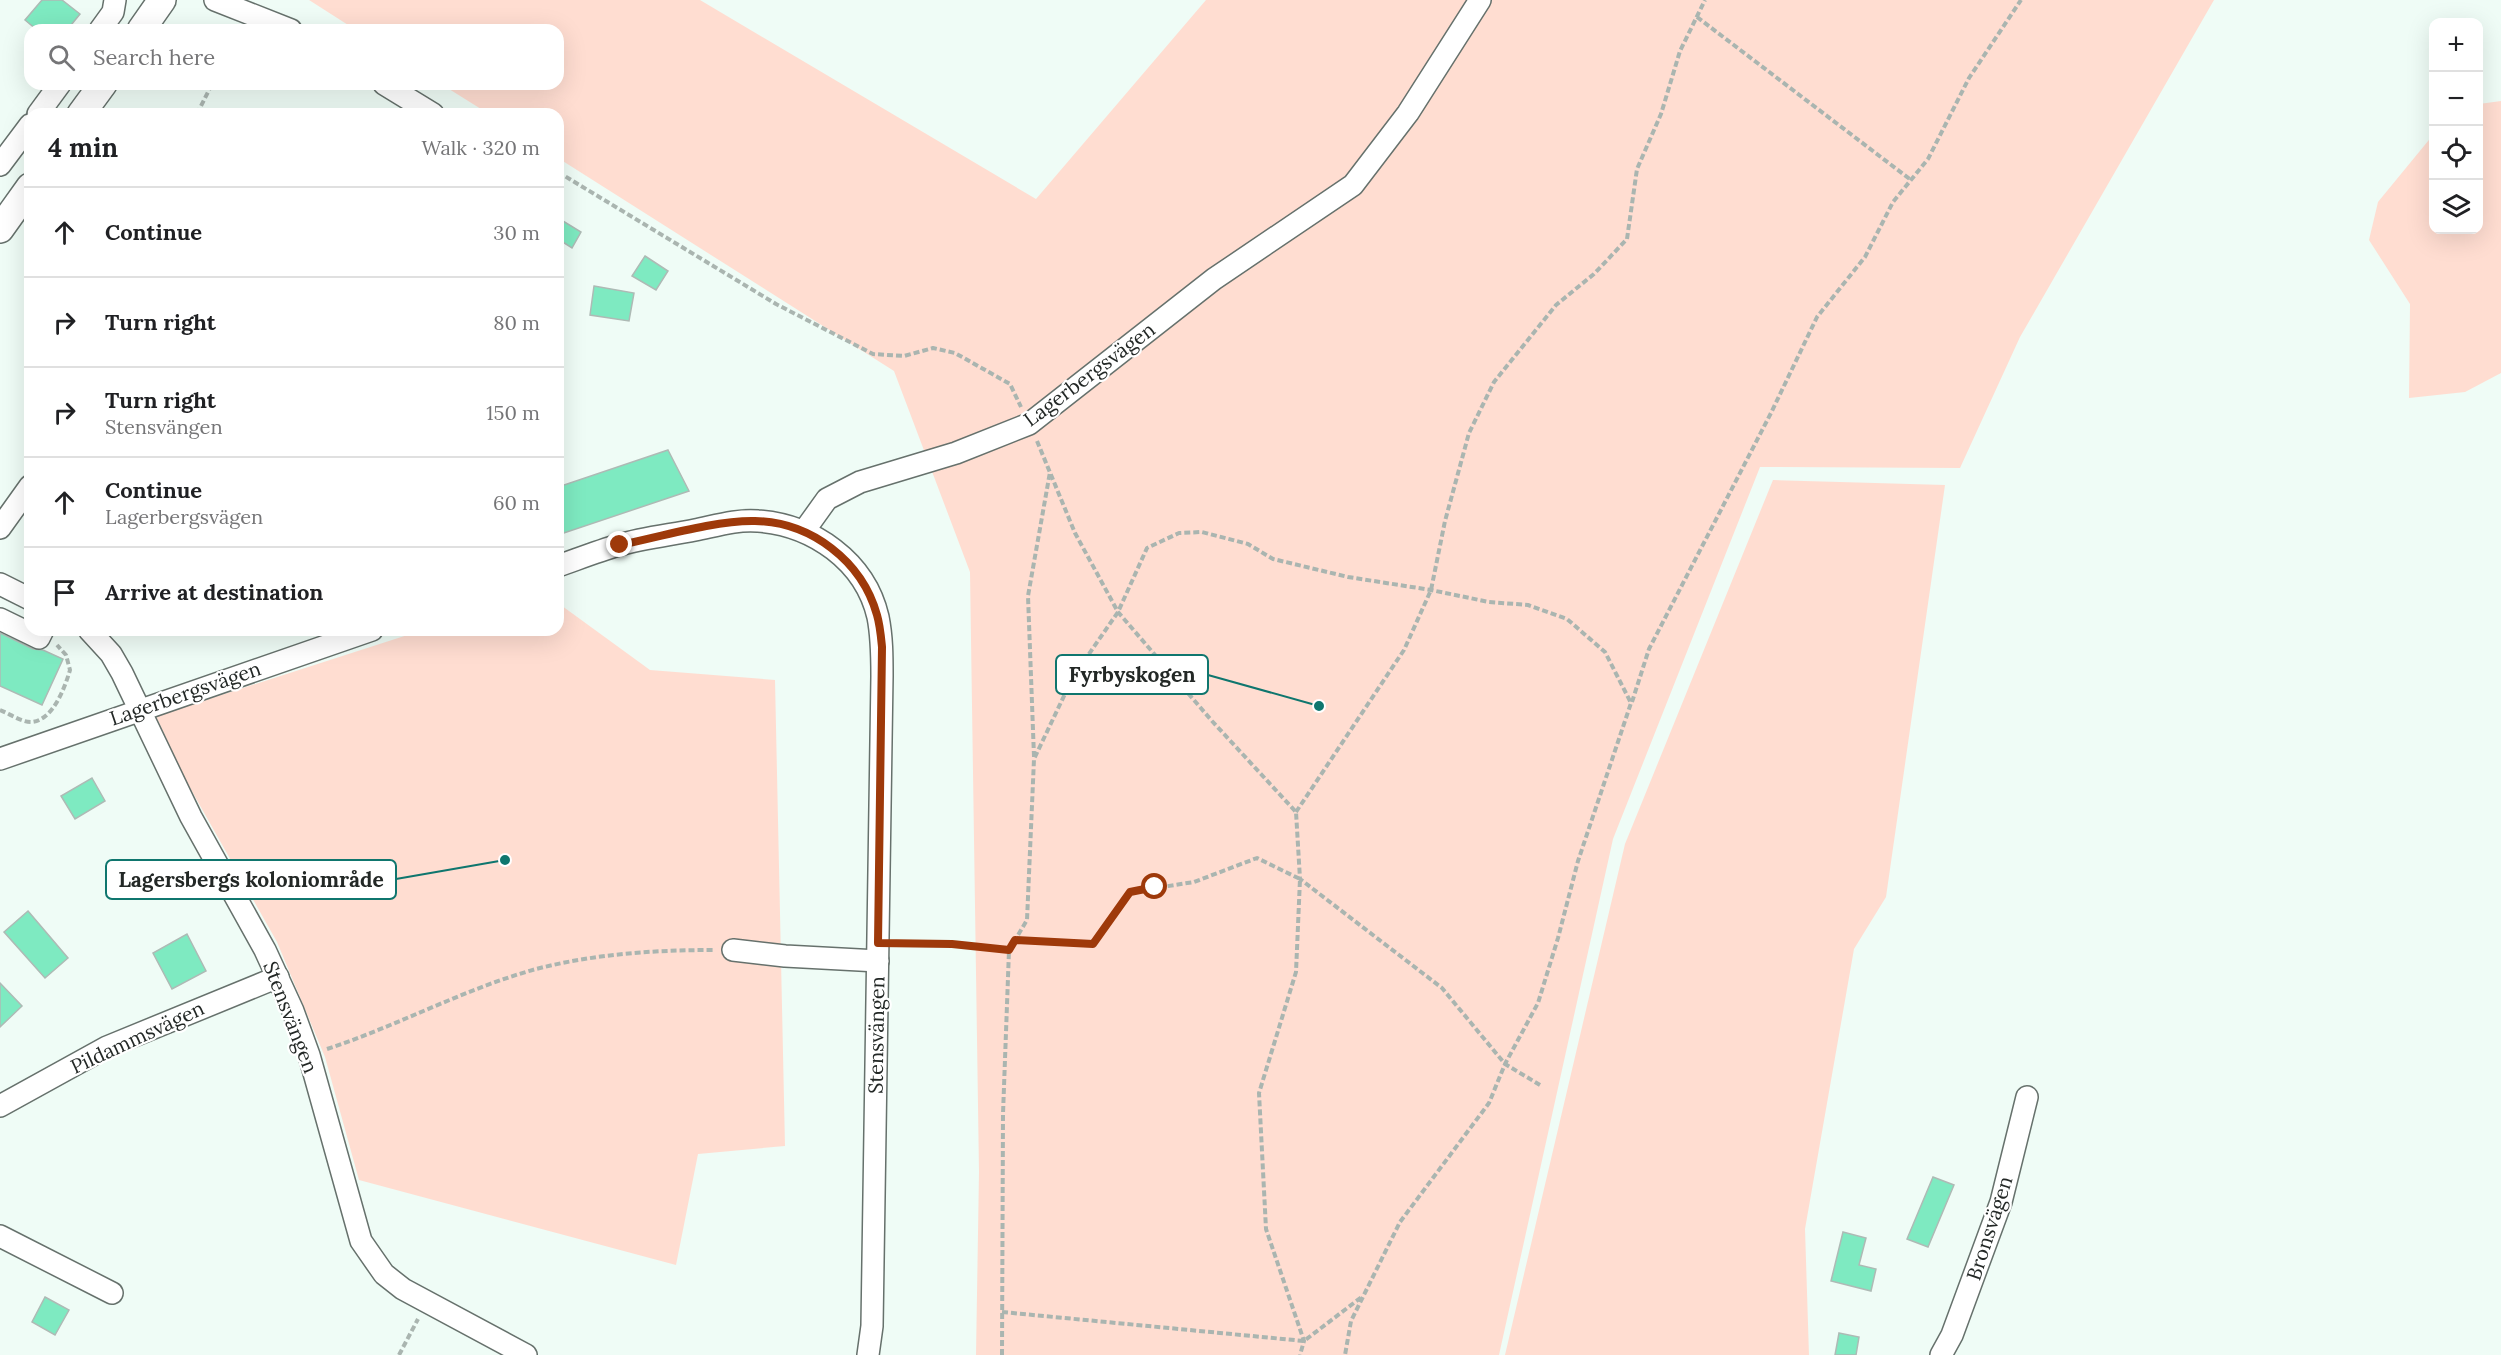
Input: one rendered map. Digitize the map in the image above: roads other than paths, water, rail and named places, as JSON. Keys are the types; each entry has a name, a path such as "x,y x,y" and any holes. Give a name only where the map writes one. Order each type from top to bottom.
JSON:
{"main road":[{"path":"145,24 162,0"},
{"path":"85,108 99,90"},
{"path":"0,229 24,195"}],"street":[{"path":"104,24 113,12 115,0"},
{"path":"215,0 276,24"},
{"name":"Lagerbergsvägen","path":"804,531 826,499 860,482 956,453 1029,424 1214,279 1353,185 1408,113 1480,0"},
{"path":"42,108 56,90"},
{"path":"394,90 423,108"},
{"path":"0,165 24,133"},
{"path":"0,528 24,494"},
{"path":"564,564 620,545 735,522 756,521 804,531"},
{"name":"Stensvängen","path":"804,531 826,543 841,555 866,588 878,616 882,647 872,1326 868,1355"},
{"path":"0,584 24,596"},
{"path":"0,619 24,628"},
{"name":"Stensvängen","path":"94,636 111,654 191,818 278,977 309,1055 361,1241 384,1274 403,1289 526,1355"},
{"name":"Lagerbergsvägen","path":"0,759 138,709 354,636"},
{"path":"733,950 785,956 878,952"},
{"name":"Pildammsvägen","path":"0,1106 107,1047 278,977"},
{"name":"Bronsvägen","path":"1941,1355 1952,1335 2001,1202 2027,1097"},
{"path":"0,1236 112,1293"}],"place":[{"name":"Fyrbyskogen","path":"1319,706"},
{"name":"Lagersbergs koloniområde","path":"505,860"}]}
